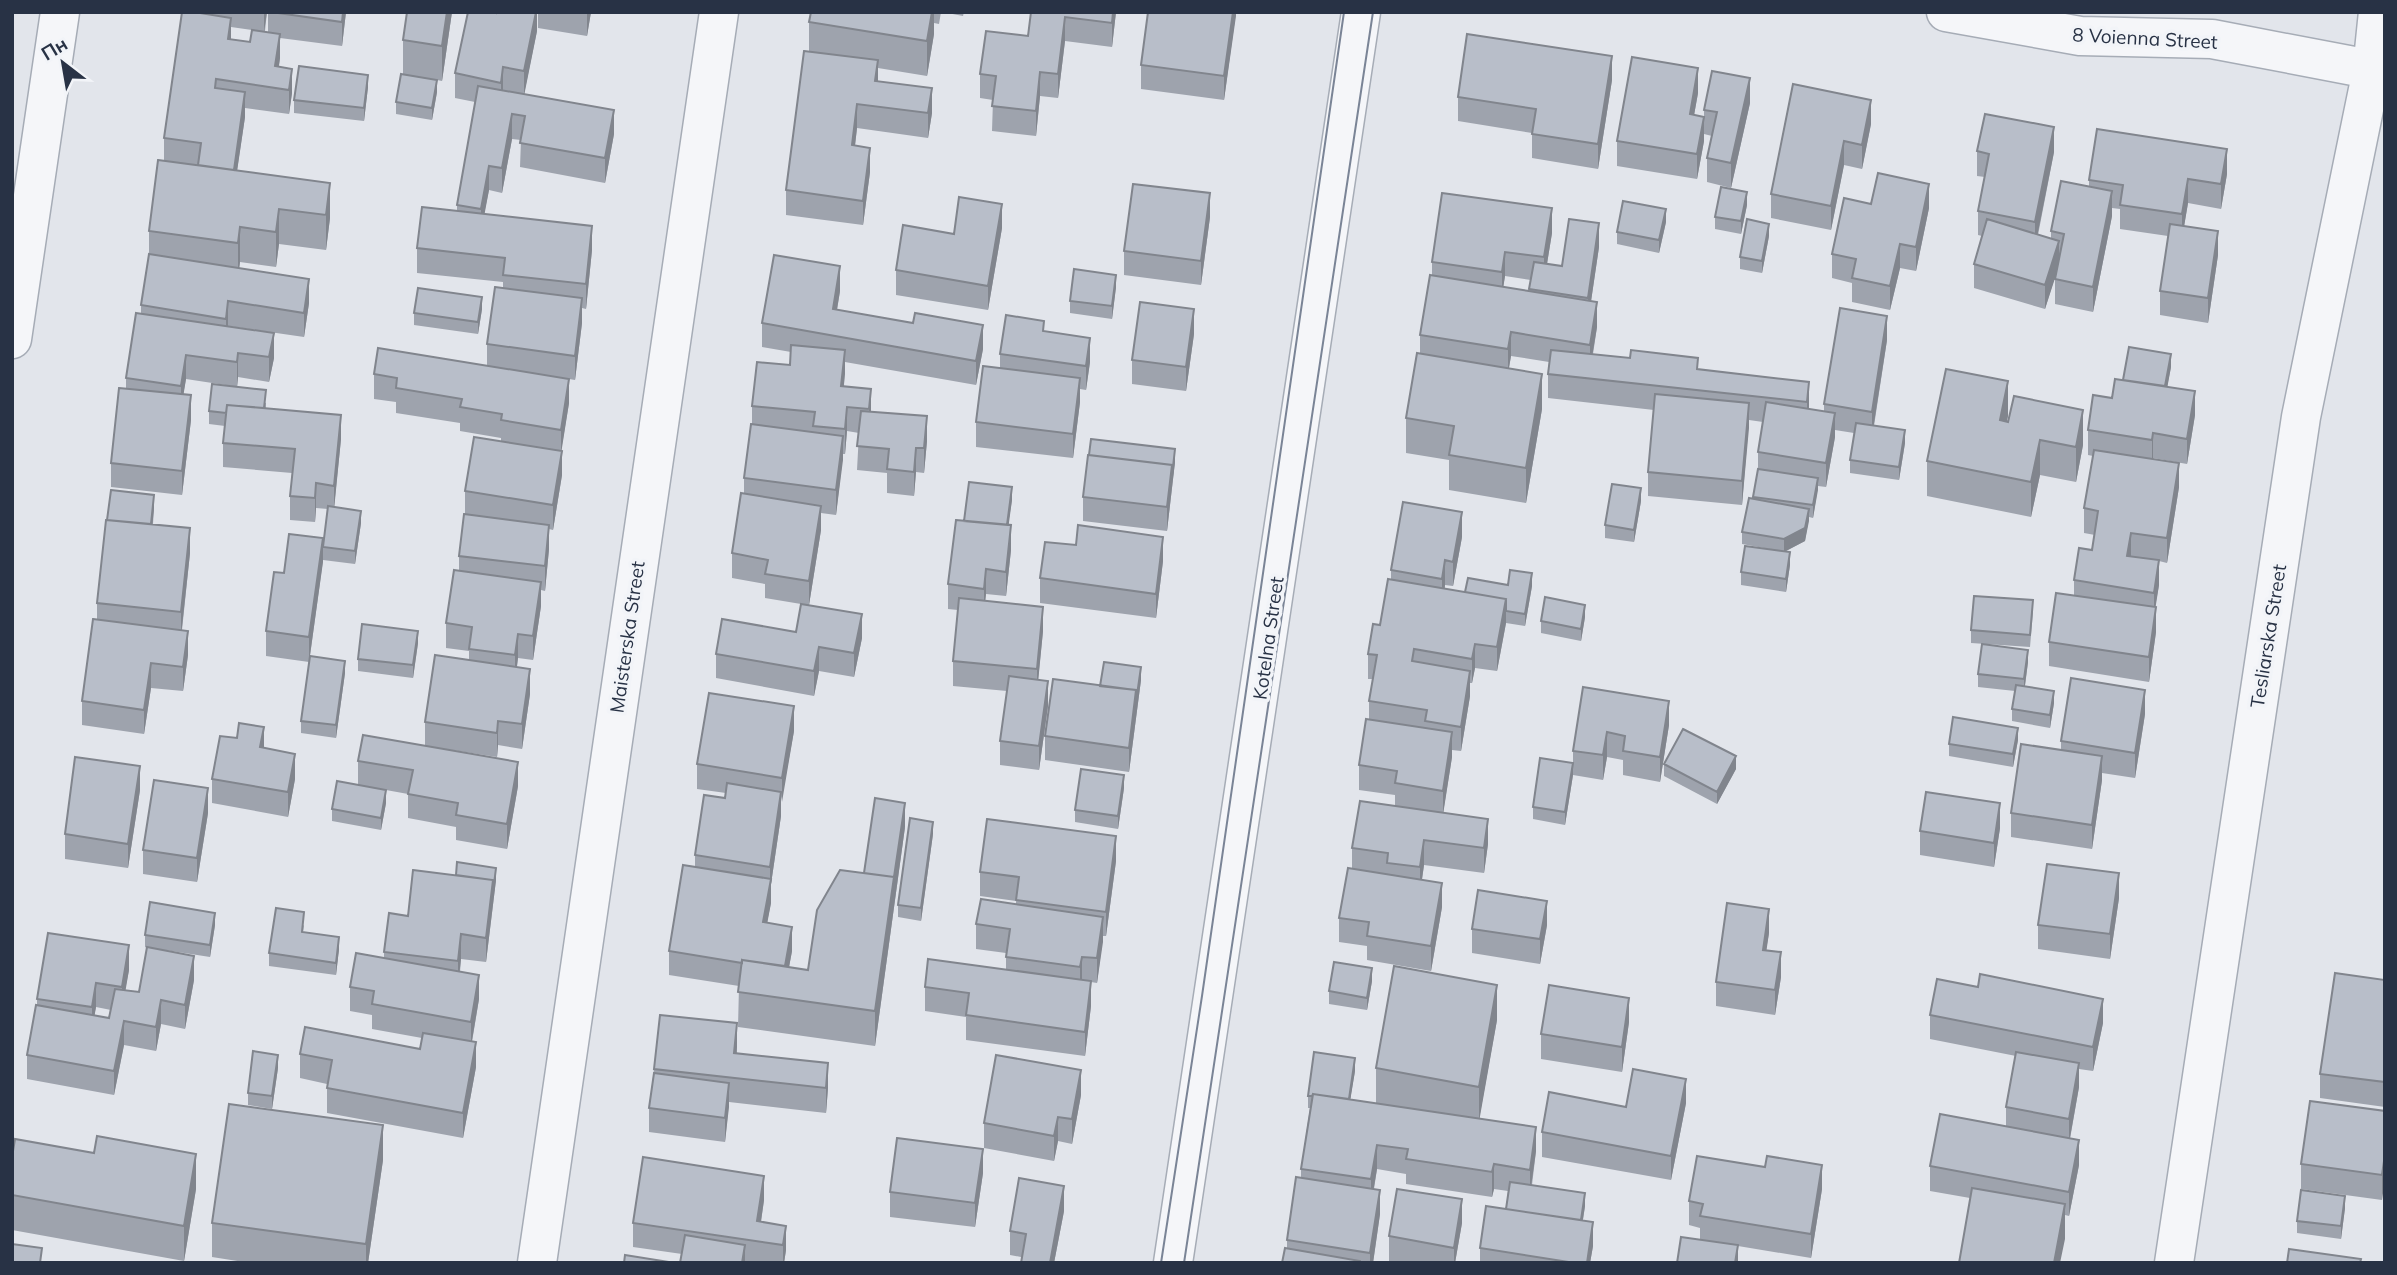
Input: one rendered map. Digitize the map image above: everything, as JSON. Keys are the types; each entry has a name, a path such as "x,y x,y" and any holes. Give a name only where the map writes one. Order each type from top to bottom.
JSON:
{"street":[{"path":"12,339 60,12"},
{"name":"Maisterska Street","path":"537,1263 719,12"},
{"name":"Kotelna Street","path":"1174,1263 1361,12"},
{"name":"8 Voienna Street","path":"1946,12 2080,36 2212,39 2378,71"},
{"name":"Tesliarska Street","path":"2174,1263 2301,417 2378,71 2378,12"}],"building":[{"path":"182,12 231,18 228,39 250,42 252,30 280,34 275,66 292,69 289,90 216,79 215,88 245,92 234,170 198,165 201,143 164,138"},
{"path":"271,12 343,12 342,22"},
{"path":"407,12 447,12 442,46 403,40"},
{"path":"468,12 536,12 524,71 503,67 501,83 455,73"},
{"path":"811,12 932,12 927,41 809,22"},
{"path":"1031,12 1113,12 1112,23 1065,17 1058,74 1040,72 1036,111 992,106 996,76 980,74 986,31 1028,36"},
{"path":"1148,12 1233,12 1224,76 1141,65"},
{"path":"1467,34 1612,56 1598,144 1532,134 1536,109 1458,97"},
{"path":"804,51 878,60 875,81 932,88 928,113 857,104 852,145 870,148 863,201 786,190"},
{"path":"1632,57 1698,68 1690,114 1704,117 1697,154 1617,141"},
{"path":"299,66 368,75 364,108 294,100"},
{"path":"1712,71 1750,78 1731,163 1707,158 1717,112 1704,110"},
{"path":"401,74 437,80 432,108 396,102"},
{"path":"1793,84 1871,100 1862,145 1844,141 1831,206 1771,194"},
{"path":"478,86 614,110 605,158 520,143 525,116 512,114 502,168 489,166 481,209 457,205"},
{"path":"1985,114 2054,127 2035,222 1978,211 1989,154 1977,151"},
{"path":"2097,129 2227,149 2221,184 2188,179 2182,214 2120,205 2123,185 2089,180"},
{"path":"158,160 330,183 326,215 279,209 276,232 240,227 238,243 149,231"},
{"path":"1878,173 1929,184 1916,247 1900,244 1890,286 1852,278 1856,259 1832,254 1844,198 1871,204"},
{"path":"2061,181 2112,191 2093,287 2055,279 2064,234 2051,231"},
{"path":"1133,184 1210,193 1201,261 1124,251"},
{"path":"1721,187 1747,192 1741,221 1715,217"},
{"path":"1442,193 1552,208 1544,257 1505,252 1502,272 1432,262"},
{"path":"959,197 1002,204 988,286 896,270 903,225 954,234"},
{"path":"1623,201 1666,209 1659,240 1617,232"},
{"path":"422,207 592,226 586,284 503,275 505,258 417,248"},
{"path":"1569,219 1599,223 1588,298 1529,289 1534,262 1562,266"},
{"path":"1747,219 1769,224 1762,261 1740,257"},
{"path":"1987,219 2059,241 2045,285 1974,264"},
{"path":"2170,224 2218,231 2208,298 2160,291"},
{"path":"149,254 309,279 304,313 228,301 226,319 141,305"},
{"path":"774,255 840,266 833,309 913,323 915,313 983,325 976,361 762,323"},
{"path":"1074,269 1116,275 1112,306 1070,301"},
{"path":"1430,275 1597,302 1590,345 1511,332 1508,349 1420,335"},
{"path":"495,287 582,298 575,356 487,344"},
{"path":"418,288 482,297 478,322 414,313"},
{"path":"1140,302 1194,309 1186,367 1132,360"},
{"path":"1840,308 1887,316 1872,412 1824,404"},
{"path":"136,313 274,333 269,357 238,353 237,362 186,355 181,386 126,378"},
{"path":"1006,315 1044,321 1043,331 1090,338 1086,366 1000,354"},
{"path":"791,345 845,350 841,386 871,389 869,409 847,407 845,429 813,426 815,412 752,406 757,362 790,365"},
{"path":"2129,347 2171,354 2165,386 2123,380"},
{"path":"378,348 569,379 561,430 501,420 502,414 460,407 462,399 396,388 397,378 374,374"},
{"path":"1551,350 1630,358 1631,350 1698,358 1697,369 1809,382 1807,402 1548,374"},
{"path":"1417,353 1542,374 1526,468 1449,455 1454,426 1406,418"},
{"path":"983,366 1080,378 1073,434 976,422"},
{"path":"1946,369 2008,381 2000,420 2008,422 2014,396 2083,410 2076,447 2040,440 2031,482 1927,461"},
{"path":"2115,379 2195,391 2187,439 2153,433 2152,440 2088,430 2093,395 2112,398"},
{"path":"212,384 266,390 264,408 227,405 226,413 209,411"},
{"path":"119,388 191,395 182,471 111,463"},
{"path":"1655,394 1749,403 1742,481 1648,472"},
{"path":"1766,402 1835,413 1826,463 1758,452"},
{"path":"227,405 341,415 334,486 316,483 315,498 290,496 295,449 223,443"},
{"path":"861,411 927,416 924,448 916,448 914,472 887,469 889,449 857,446"},
{"path":"1856,423 1905,430 1899,467 1850,460"},
{"path":"751,424 843,436 836,490 744,478"},
{"path":"474,437 562,451 553,505 465,491"},
{"path":"1091,439 1175,449 1172,476 1172,465 1089,455"},
{"path":"2094,450 2179,463 2167,538 2131,533 2127,556 2159,560 2154,593 2074,580 2079,548 2092,550 2098,511 2084,508"},
{"path":"1088,455 1172,465 1167,507 1083,497"},
{"path":"1758,469 1818,478 1813,505 1753,497"},
{"path":"969,482 1012,487 1007,525 964,521"},
{"path":"1612,484 1641,488 1634,530 1605,525"},
{"path":"111,490 154,495 151,524 107,520"},
{"path":"741,493 821,506 809,581 765,574 768,560 732,553"},
{"path":"1749,498 1809,509 1805,528 1784,539 1742,532"},
{"path":"1403,502 1462,512 1453,562 1445,560 1442,579 1391,570"},
{"path":"328,506 361,511 355,551 323,547"},
{"path":"464,514 549,525 545,566 459,556"},
{"path":"106,520 190,528 181,612 97,603"},
{"path":"956,520 1011,525 1006,572 986,569 984,589 948,584"},
{"path":"1078,525 1163,537 1156,594 1040,578 1045,542 1076,545"},
{"path":"289,534 323,538 309,637 266,631 274,572 284,573"},
{"path":"1745,546 1790,552 1786,579 1741,572"},
{"path":"454,570 541,582 533,636 518,634 515,655 469,649 472,627 446,623"},
{"path":"1510,570 1532,573 1525,614 1506,611 1506,599 1465,592 1468,578 1508,585"},
{"path":"1388,579 1506,599 1497,647 1475,644 1472,659 1414,649 1412,661 1470,671 1461,727 1425,721 1427,710 1369,701 1377,655 1368,654 1373,624 1380,625"},
{"path":"2056,593 2156,607 2149,657 2049,642"},
{"path":"1974,596 2033,600 2030,635 1971,630"},
{"path":"1545,597 1585,605 1581,629 1541,621"},
{"path":"959,598 1043,607 1037,669 953,661"},
{"path":"801,604 862,614 854,653 819,647 814,671 716,654 722,619 796,632"},
{"path":"93,619 188,631 183,667 151,663 144,710 82,701"},
{"path":"362,624 418,631 413,665 358,659"},
{"path":"1982,644 2028,650 2024,679 1978,674"},
{"path":"435,655 530,669 522,724 498,721 497,733 425,722"},
{"path":"310,656 345,661 336,725 301,721"},
{"path":"1104,662 1141,667 1136,702 1136,690 1100,686"},
{"path":"1009,676 1048,681 1039,746 1000,741"},
{"path":"2071,678 2145,690 2135,753 2061,741"},
{"path":"1053,679 1136,690 1129,748 1045,736"},
{"path":"2016,685 2054,691 2050,715 2012,709"},
{"path":"1583,687 1669,701 1660,757 1623,751 1625,736 1607,732 1603,755 1573,751"},
{"path":"709,693 794,706 782,778 697,764"},
{"path":"1953,717 2018,728 2013,754 1949,744"},
{"path":"1366,719 1452,732 1443,791 1395,783 1397,771 1359,765"},
{"path":"239,723 264,727 260,747 295,754 288,792 212,779 220,736 237,738"},
{"path":"1683,729 1736,756 1717,792 1664,764"},
{"path":"363,735 518,762 507,824 456,815 458,803 408,794 413,770 358,761"},
{"path":"2021,744 2102,756 2092,825 2011,813"},
{"path":"75,757 140,766 128,844 65,834"},
{"path":"1540,758 1573,763 1565,812 1533,807"},
{"path":"1081,769 1124,775 1118,816 1075,810"},
{"path":"154,780 208,788 197,858 143,850"},
{"path":"337,781 386,790 381,818 332,809"},
{"path":"727,783 781,792 770,867 695,855 704,795 725,798"},
{"path":"1926,792 2000,803 1994,843 1920,831"},
{"path":"875,798 905,803 894,877 864,873"},
{"path":"1360,801 1488,819 1484,848 1424,840 1420,867 1387,863 1388,853 1352,848"},
{"path":"910,818 933,822 921,908 898,905"},
{"path":"987,819 1116,836 1106,912 1016,900 1019,877 980,872"},
{"path":"457,862 496,868 493,892 493,880 456,875"},
{"path":"2047,864 2119,873 2110,934 2038,925"},
{"path":"683,865 771,879 763,922 792,927 785,966 742,960 742,963 669,951"},
{"path":"1348,868 1442,883 1431,946 1367,936 1369,922 1339,918"},
{"path":"413,870 493,880 486,938 461,934 458,961 384,952 389,913 408,916"},
{"path":"840,870 894,877 875,1011 738,992 742,960 808,970 817,910"},
{"path":"1478,890 1547,901 1540,939 1472,929"},
{"path":"981,899 1103,917 1097,958 1082,957 1080,967 1006,957 1010,929 976,924"},
{"path":"150,902 215,913 210,945 145,935"},
{"path":"1727,903 1769,909 1763,950 1781,952 1775,990 1716,982"},
{"path":"276,908 304,912 302,932 339,937 336,963 269,953"},
{"path":"48,933 129,945 122,987 96,983 92,1007 37,999"},
{"path":"147,947 194,956 185,1005 161,1000 156,1027 124,1021 114,1071 27,1055 36,1005 109,1018 115,989 139,992"},
{"path":"356,953 479,975 471,1022 372,1004 374,991 350,987"},
{"path":"928,959 1091,981 1085,1032 966,1015 969,993 925,987"},
{"path":"1334,962 1372,968 1367,998 1329,991"},
{"path":"1394,966 1497,985 1479,1087 1376,1068"},
{"path":"2335,973 2385,980 2385,1082 2320,1074"},
{"path":"1980,974 2103,999 2093,1047 1930,1015 1937,979 1978,987"},
{"path":"1549,985 1629,998 1622,1047 1541,1034"},
{"path":"660,1015 737,1023 734,1053 828,1063 826,1088 654,1069"},
{"path":"305,1027 420,1049 423,1033 476,1042 463,1113 327,1088 332,1060 300,1054"},
{"path":"253,1051 278,1055 272,1096 248,1093"},
{"path":"1314,1052 1355,1058 1349,1099 1313,1094 1308,1096"},
{"path":"2016,1052 2079,1063 2069,1119 2006,1107"},
{"path":"996,1055 1081,1070 1072,1119 1058,1117 1054,1136 984,1123"},
{"path":"1633,1069 1686,1079 1671,1156 1542,1132 1549,1092 1626,1107"},
{"path":"654,1073 729,1083 725,1118 649,1108"},
{"path":"1313,1094 1536,1127 1530,1170 1494,1164 1492,1172 1406,1159 1408,1149 1377,1145 1371,1179 1301,1169"},
{"path":"2310,1101 2385,1111 2382,1175 2301,1164"},
{"path":"229,1104 383,1125 366,1244 212,1223"},
{"path":"1940,1114 2079,1140 2069,1192 1930,1166"},
{"path":"97,1136 196,1154 184,1226 12,1195 15,1139 94,1153"},
{"path":"897,1138 983,1149 975,1203 890,1192"},
{"path":"1697,1156 1765,1167 1767,1156 1822,1165 1811,1234 1700,1216 1703,1204 1689,1201"},
{"path":"643,1157 764,1176 757,1221 786,1226 783,1245 633,1223"},
{"path":"1296,1177 1380,1190 1370,1253 1287,1240"},
{"path":"1019,1178 1064,1186 1050,1263 1021,1263 1026,1234 1010,1231"},
{"path":"1510,1182 1585,1193 1581,1220 1506,1209"},
{"path":"1972,1188 2065,1204 2054,1263 1959,1263"},
{"path":"1397,1189 1462,1199 1454,1248 1389,1236"},
{"path":"2301,1190 2345,1196 2341,1226 2297,1221"},
{"path":"1486,1206 1593,1222 1587,1263 1480,1248"},
{"path":"685,1235 745,1245 742,1263 680,1263"},
{"path":"1681,1237 1738,1245 1735,1263 1677,1263"},
{"path":"12,1244 42,1248 40,1263 12,1263"},
{"path":"1285,1248 1360,1261 1360,1263 1282,1263"},
{"path":"2289,1249 2361,1259 2360,1263 2287,1263"},
{"path":"625,1255 675,1263 624,1263"}],"tram line":[{"path":"1161,1263 1344,12"},
{"path":"1184,1263 1373,12"}]}
